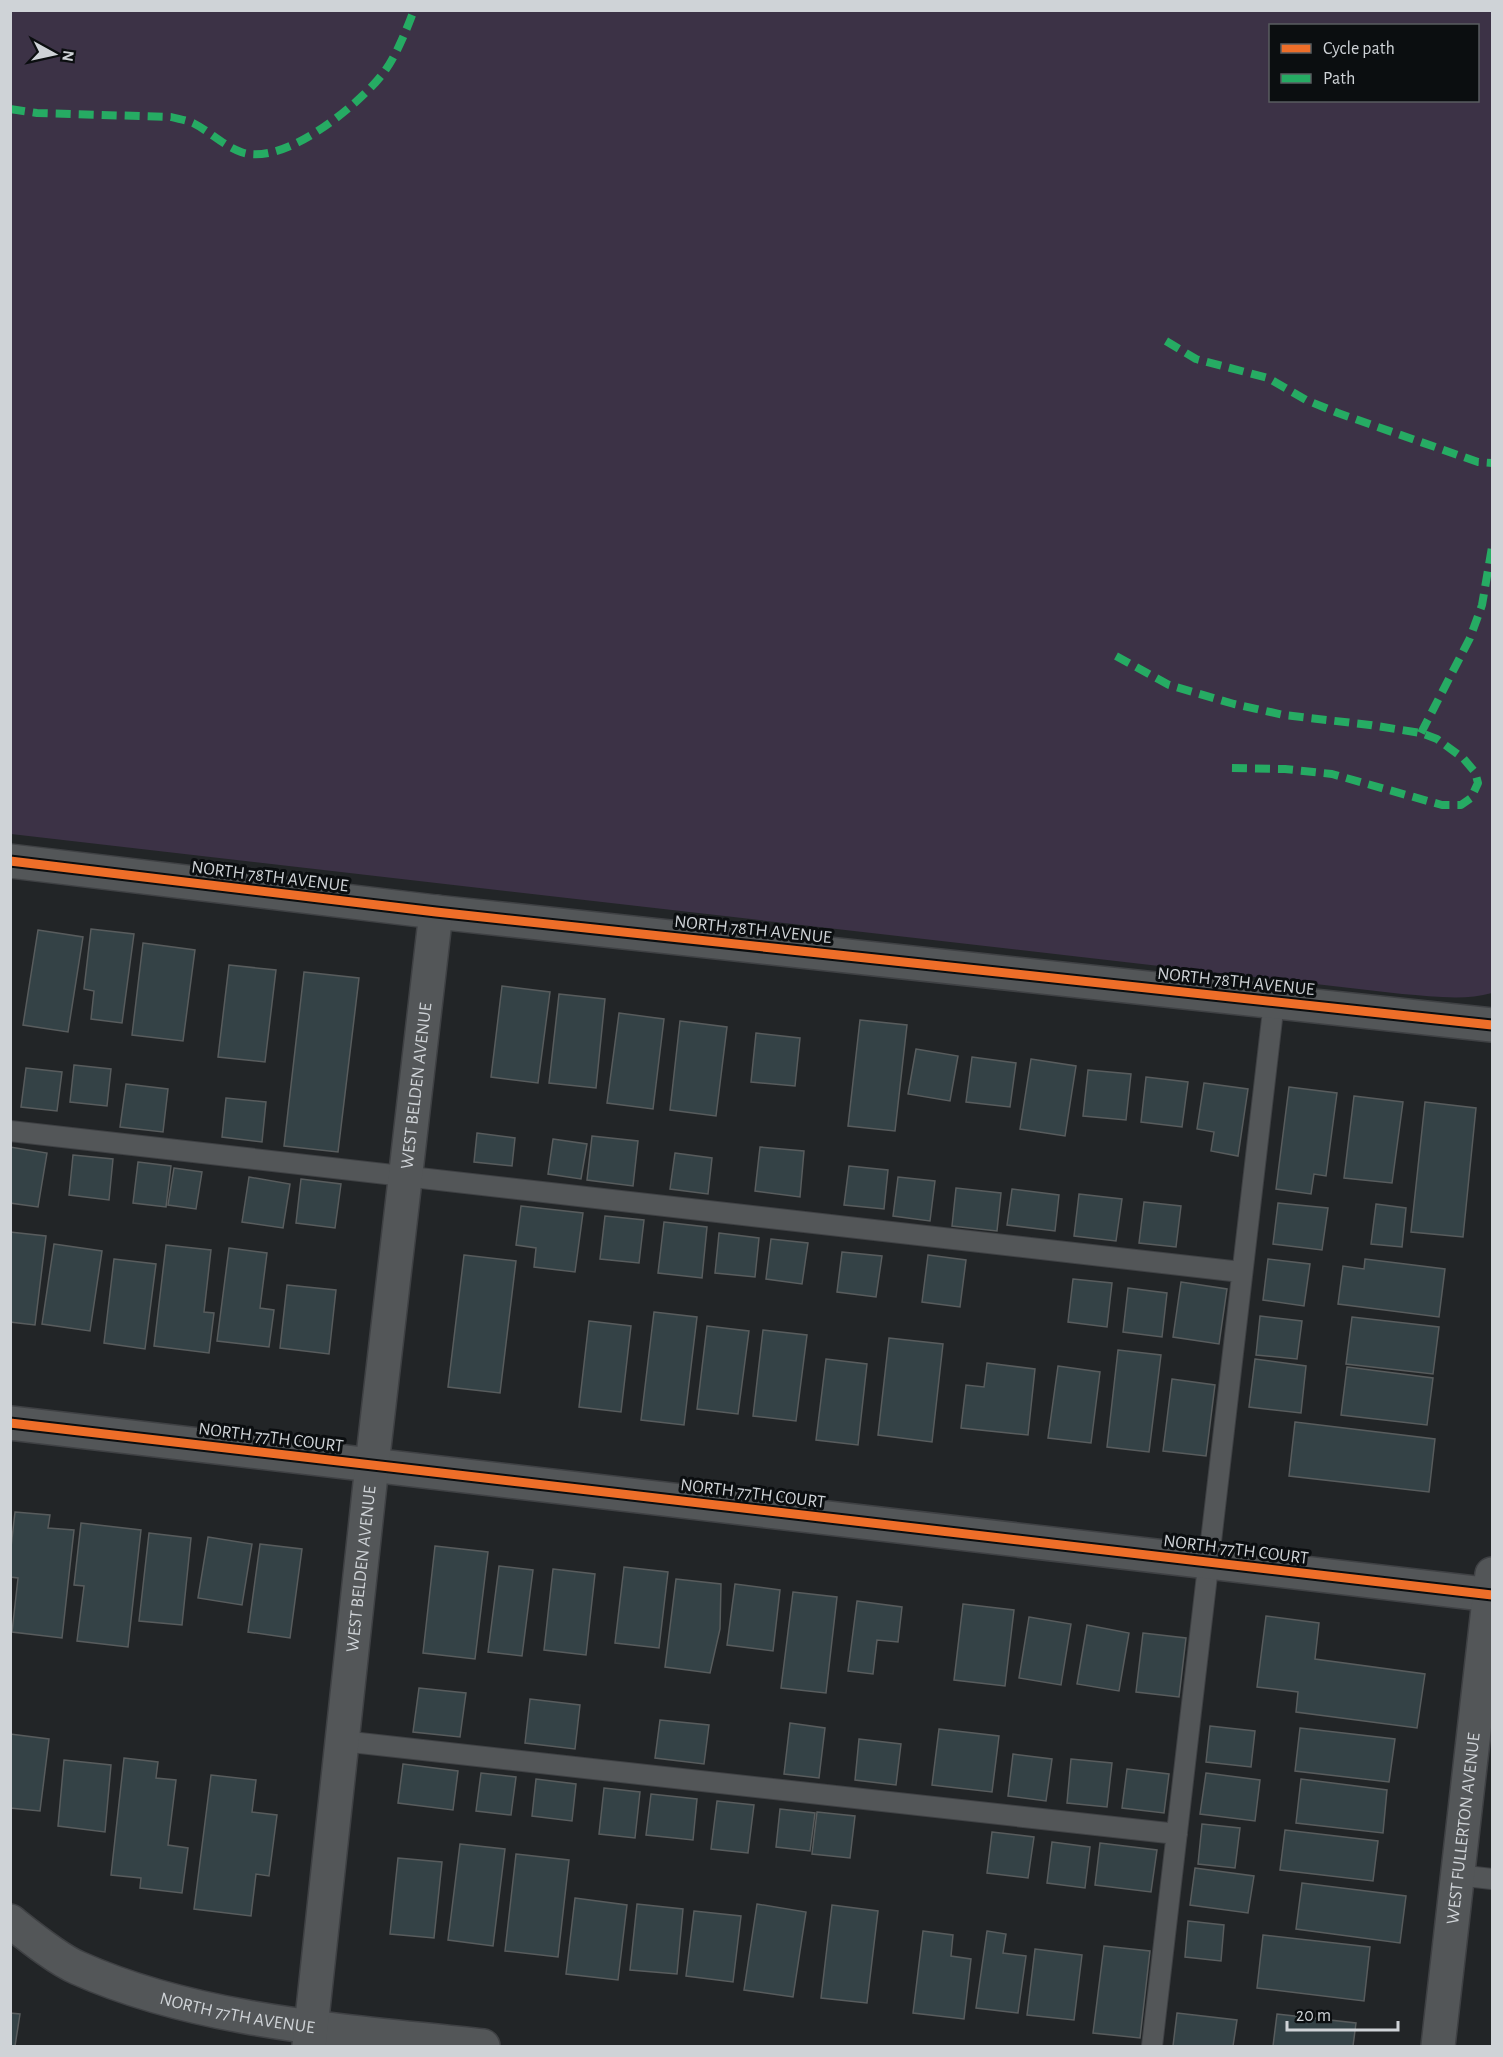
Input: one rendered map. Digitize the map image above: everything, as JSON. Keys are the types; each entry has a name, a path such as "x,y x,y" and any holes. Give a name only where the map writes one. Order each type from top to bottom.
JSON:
{"street":[{"name":"NORTH 78TH AVENUE","path":"10,861 436,912 1492,1025"},
{"name":"WEST BELDEN AVENUE","path":"310,2037 372,1465 436,912"},
{"name":"NORTH 77TH COURT","path":"10,1423 1208,1562 1492,1588"},
{"name":"WEST FULLERTON AVENUE","path":"1438,2046 1492,1588"},
{"name":"NORTH 77TH AVENUE","path":"10,1921 75,1967 121,1985 310,2037 483,2046"}],"lane":[{"path":"1152,2046 1275,1002"},
{"path":"10,1131 1242,1272"},
{"path":"342,1741 1177,1834"},
{"path":"1458,1875 1492,1880"}],"shaded area":[{"path":"11,10 1492,11 1492,993 1459,997 1402,994 11,834"}],"building":[{"path":"91,929 134,934 122,1023 91,1019 94,991 84,989"},
{"path":"38,930 83,937 68,1032 23,1025"},
{"path":"143,943 195,950 183,1041 132,1035"},
{"path":"229,965 276,970 265,1062 218,1057"},
{"path":"304,972 359,978 338,1152 284,1146"},
{"path":"502,986 550,992 538,1083 491,1077"},
{"path":"559,994 605,999 596,1088 549,1083"},
{"path":"619,1013 664,1019 653,1109 607,1103"},
{"path":"860,1020 907,1025 895,1131 848,1126"},
{"path":"680,1021 727,1027 716,1116 670,1110"},
{"path":"756,1033 800,1038 795,1086 751,1082"},
{"path":"916,1049 958,1056 950,1101 908,1094"},
{"path":"972,1057 1016,1063 1010,1107 966,1102"},
{"path":"1031,1059 1076,1066 1065,1136 1020,1129"},
{"path":"74,1065 111,1069 107,1106 70,1102"},
{"path":"26,1068 62,1072 57,1111 21,1107"},
{"path":"1088,1070 1131,1074 1126,1120 1083,1116"},
{"path":"1146,1077 1188,1082 1182,1127 1141,1122"},
{"path":"1204,1083 1248,1089 1238,1156 1211,1151 1214,1132 1197,1129"},
{"path":"126,1084 168,1089 163,1132 120,1127"},
{"path":"1289,1087 1337,1093 1326,1176 1314,1174 1311,1194 1276,1189"},
{"path":"1354,1096 1403,1102 1392,1183 1344,1178"},
{"path":"226,1098 266,1102 262,1142 222,1137"},
{"path":"1425,1102 1476,1108 1463,1237 1411,1232"},
{"path":"477,1133 515,1138 512,1166 474,1162"},
{"path":"592,1136 638,1141 633,1186 587,1180"},
{"path":"553,1139 587,1144 581,1179 548,1174"},
{"path":"10,1147 47,1153 38,1207 10,1203"},
{"path":"760,1147 804,1151 800,1197 755,1191"},
{"path":"675,1153 712,1158 708,1194 670,1189"},
{"path":"73,1155 113,1159 109,1200 69,1195"},
{"path":"138,1162 171,1166 166,1207 133,1203"},
{"path":"849,1166 888,1170 884,1209 844,1205"},
{"path":"174,1168 202,1172 196,1209 168,1205"},
{"path":"249,1177 290,1184 283,1228 242,1222"},
{"path":"898,1177 935,1181 930,1221 893,1216"},
{"path":"301,1179 341,1184 335,1228 296,1223"},
{"path":"956,1188 1001,1193 997,1231 952,1226"},
{"path":"1012,1189 1059,1195 1055,1231 1007,1225"},
{"path":"1079,1194 1122,1199 1116,1241 1074,1236"},
{"path":"1144,1202 1181,1206 1176,1247 1139,1243"},
{"path":"1278,1203 1328,1208 1322,1250 1273,1244"},
{"path":"1376,1204 1406,1208 1402,1247 1371,1244"},
{"path":"521,1206 583,1213 575,1272 534,1267 536,1248 516,1245"},
{"path":"605,1216 644,1220 639,1263 600,1259"},
{"path":"664,1222 707,1227 702,1278 658,1273"},
{"path":"10,1232 46,1236 35,1325 10,1322"},
{"path":"719,1233 759,1238 755,1277 715,1273"},
{"path":"771,1239 808,1243 802,1284 766,1279"},
{"path":"54,1244 102,1251 90,1331 42,1324"},
{"path":"166,1245 211,1250 204,1312 214,1313 209,1353 154,1346"},
{"path":"229,1248 267,1253 260,1308 274,1310 269,1347 217,1341"},
{"path":"842,1252 882,1256 876,1297 837,1292"},
{"path":"464,1255 516,1261 500,1393 448,1387"},
{"path":"928,1255 966,1260 960,1307 922,1302"},
{"path":"114,1259 156,1264 145,1349 104,1343"},
{"path":"1268,1259 1310,1264 1304,1306 1263,1300"},
{"path":"1365,1259 1445,1269 1439,1317 1338,1304 1343,1266 1364,1269"},
{"path":"1073,1279 1112,1283 1107,1327 1068,1322"},
{"path":"1181,1282 1227,1289 1219,1344 1173,1337"},
{"path":"287,1285 336,1290 329,1354 280,1348"},
{"path":"1128,1288 1167,1293 1162,1337 1123,1332"},
{"path":"654,1312 697,1317 684,1425 641,1420"},
{"path":"1260,1316 1302,1321 1297,1359 1256,1355"},
{"path":"1352,1317 1439,1327 1433,1374 1346,1364"},
{"path":"589,1321 631,1326 621,1412 579,1407"},
{"path":"707,1326 749,1331 738,1414 697,1409"},
{"path":"763,1330 807,1335 796,1421 753,1416"},
{"path":"889,1338 943,1344 932,1442 878,1435"},
{"path":"1118,1350 1161,1355 1149,1452 1107,1447"},
{"path":"826,1359 867,1364 858,1445 816,1440"},
{"path":"1255,1359 1306,1366 1301,1413 1249,1407"},
{"path":"987,1363 1035,1369 1028,1435 961,1428 966,1385 984,1387"},
{"path":"1058,1366 1100,1372 1091,1443 1048,1438"},
{"path":"1347,1367 1433,1378 1427,1425 1341,1415"},
{"path":"1172,1379 1215,1385 1206,1456 1163,1451"},
{"path":"1295,1422 1435,1439 1429,1492 1289,1476"},
{"path":"15,1512 50,1515 48,1528 74,1530 62,1638 12,1632 18,1578 10,1577"},
{"path":"81,1523 141,1530 128,1647 77,1641 84,1586 74,1585"},
{"path":"149,1533 191,1538 182,1625 139,1621"},
{"path":"208,1537 252,1544 242,1605 198,1598"},
{"path":"260,1544 302,1549 290,1638 248,1632"},
{"path":"435,1546 488,1552 475,1659 423,1653"},
{"path":"499,1566 533,1570 522,1656 488,1652"},
{"path":"624,1567 668,1572 659,1648 615,1643"},
{"path":"553,1569 595,1574 586,1655 544,1650"},
{"path":"676,1579 721,1584 720,1629 710,1673 665,1667"},
{"path":"735,1584 780,1590 773,1651 727,1645"},
{"path":"793,1592 837,1597 826,1693 781,1688"},
{"path":"857,1601 902,1607 898,1642 877,1640 873,1674 848,1671"},
{"path":"963,1604 1014,1610 1005,1686 954,1680"},
{"path":"1266,1616 1319,1623 1315,1659 1425,1674 1417,1728 1296,1712 1298,1692 1257,1687"},
{"path":"1029,1617 1071,1624 1061,1685 1019,1678"},
{"path":"1087,1625 1129,1633 1119,1691 1077,1684"},
{"path":"1143,1633 1186,1638 1179,1697 1136,1692"},
{"path":"419,1688 466,1693 460,1737 413,1732"},
{"path":"530,1699 580,1705 575,1749 525,1743"},
{"path":"660,1720 709,1725 704,1764 655,1758"},
{"path":"790,1723 825,1728 819,1778 784,1774"},
{"path":"1210,1726 1255,1731 1251,1767 1206,1762"},
{"path":"1300,1728 1395,1739 1389,1782 1295,1771"},
{"path":"939,1729 999,1736 992,1792 932,1785"},
{"path":"10,1734 49,1739 40,1811 10,1808"},
{"path":"859,1739 901,1744 896,1785 855,1780"},
{"path":"1013,1754 1052,1759 1046,1801 1008,1796"},
{"path":"124,1758 158,1762 156,1778 176,1780 168,1845 188,1848 182,1893 140,1888 141,1878 111,1875"},
{"path":"1071,1759 1112,1763 1107,1807 1067,1803"},
{"path":"64,1760 111,1765 105,1832 58,1826"},
{"path":"403,1764 458,1771 453,1810 398,1803"},
{"path":"1127,1769 1169,1774 1164,1813 1122,1808"},
{"path":"481,1773 516,1777 511,1815 476,1811"},
{"path":"1206,1773 1260,1780 1255,1821 1200,1814"},
{"path":"211,1775 256,1780 252,1812 277,1815 269,1876 256,1874 251,1916 194,1909"},
{"path":"536,1779 576,1784 572,1821 532,1816"},
{"path":"1301,1779 1387,1790 1383,1833 1296,1823"},
{"path":"604,1788 640,1792 635,1838 599,1834"},
{"path":"651,1794 697,1799 693,1840 646,1835"},
{"path":"717,1801 754,1805 748,1853 711,1849"},
{"path":"780,1809 815,1813 810,1851 776,1847"},
{"path":"817,1812 855,1816 850,1858 812,1854"},
{"path":"1202,1824 1240,1828 1235,1868 1198,1864"},
{"path":"1285,1830 1378,1841 1373,1881 1280,1870"},
{"path":"992,1832 1034,1837 1028,1878 987,1873"},
{"path":"1052,1842 1090,1847 1085,1888 1047,1883"},
{"path":"1100,1843 1157,1850 1151,1892 1095,1885"},
{"path":"460,1844 505,1849 493,1946 448,1940"},
{"path":"516,1854 569,1860 558,1957 505,1951"},
{"path":"398,1858 442,1862 434,1938 390,1934"},
{"path":"1195,1868 1254,1876 1248,1913 1190,1905"},
{"path":"1302,1883 1406,1896 1400,1943 1296,1929"},
{"path":"575,1898 627,1905 618,1980 566,1974"},
{"path":"637,1904 683,1909 677,1974 630,1970"},
{"path":"757,1904 806,1912 793,1997 744,1990"},
{"path":"832,1905 878,1911 867,2003 821,1998"},
{"path":"694,1911 741,1916 733,1982 686,1976"},
{"path":"1188,1921 1224,1925 1221,1961 1185,1957"},
{"path":"923,1931 953,1935 951,1956 971,1959 964,2019 913,2013"},
{"path":"987,1931 1006,1934 1003,1953 1026,1956 1018,2013 976,2008"},
{"path":"1263,1935 1370,1947 1364,2001 1257,1988"},
{"path":"1104,1946 1150,1951 1140,2038 1093,2033"},
{"path":"1035,1949 1082,1955 1074,2020 1027,2015"},
{"path":"10,2013 20,2014 15,2046 10,2046"},
{"path":"1177,2013 1237,2020 1233,2046 1173,2046"},
{"path":"1277,2014 1356,2023 1353,2046 1273,2046"}],"marked path":[{"path":"10,109 37,113 171,117 193,123 241,152 258,154 277,151 297,143 337,118 370,89 391,61 414,10"},
{"path":"1166,341 1196,359 1268,378 1306,400 1338,413 1478,462 1492,463"},
{"path":"1421,733 1470,638 1482,605 1492,547"},
{"path":"1116,656 1169,685 1234,704 1284,715 1421,733 1437,739 1463,758 1475,772 1478,783 1471,798 1461,805 1442,805 1332,774 1285,769 1228,768"}],"cycle path":[{"path":"10,861 436,912 1492,1025"},
{"path":"10,1423 1492,1595"}]}
